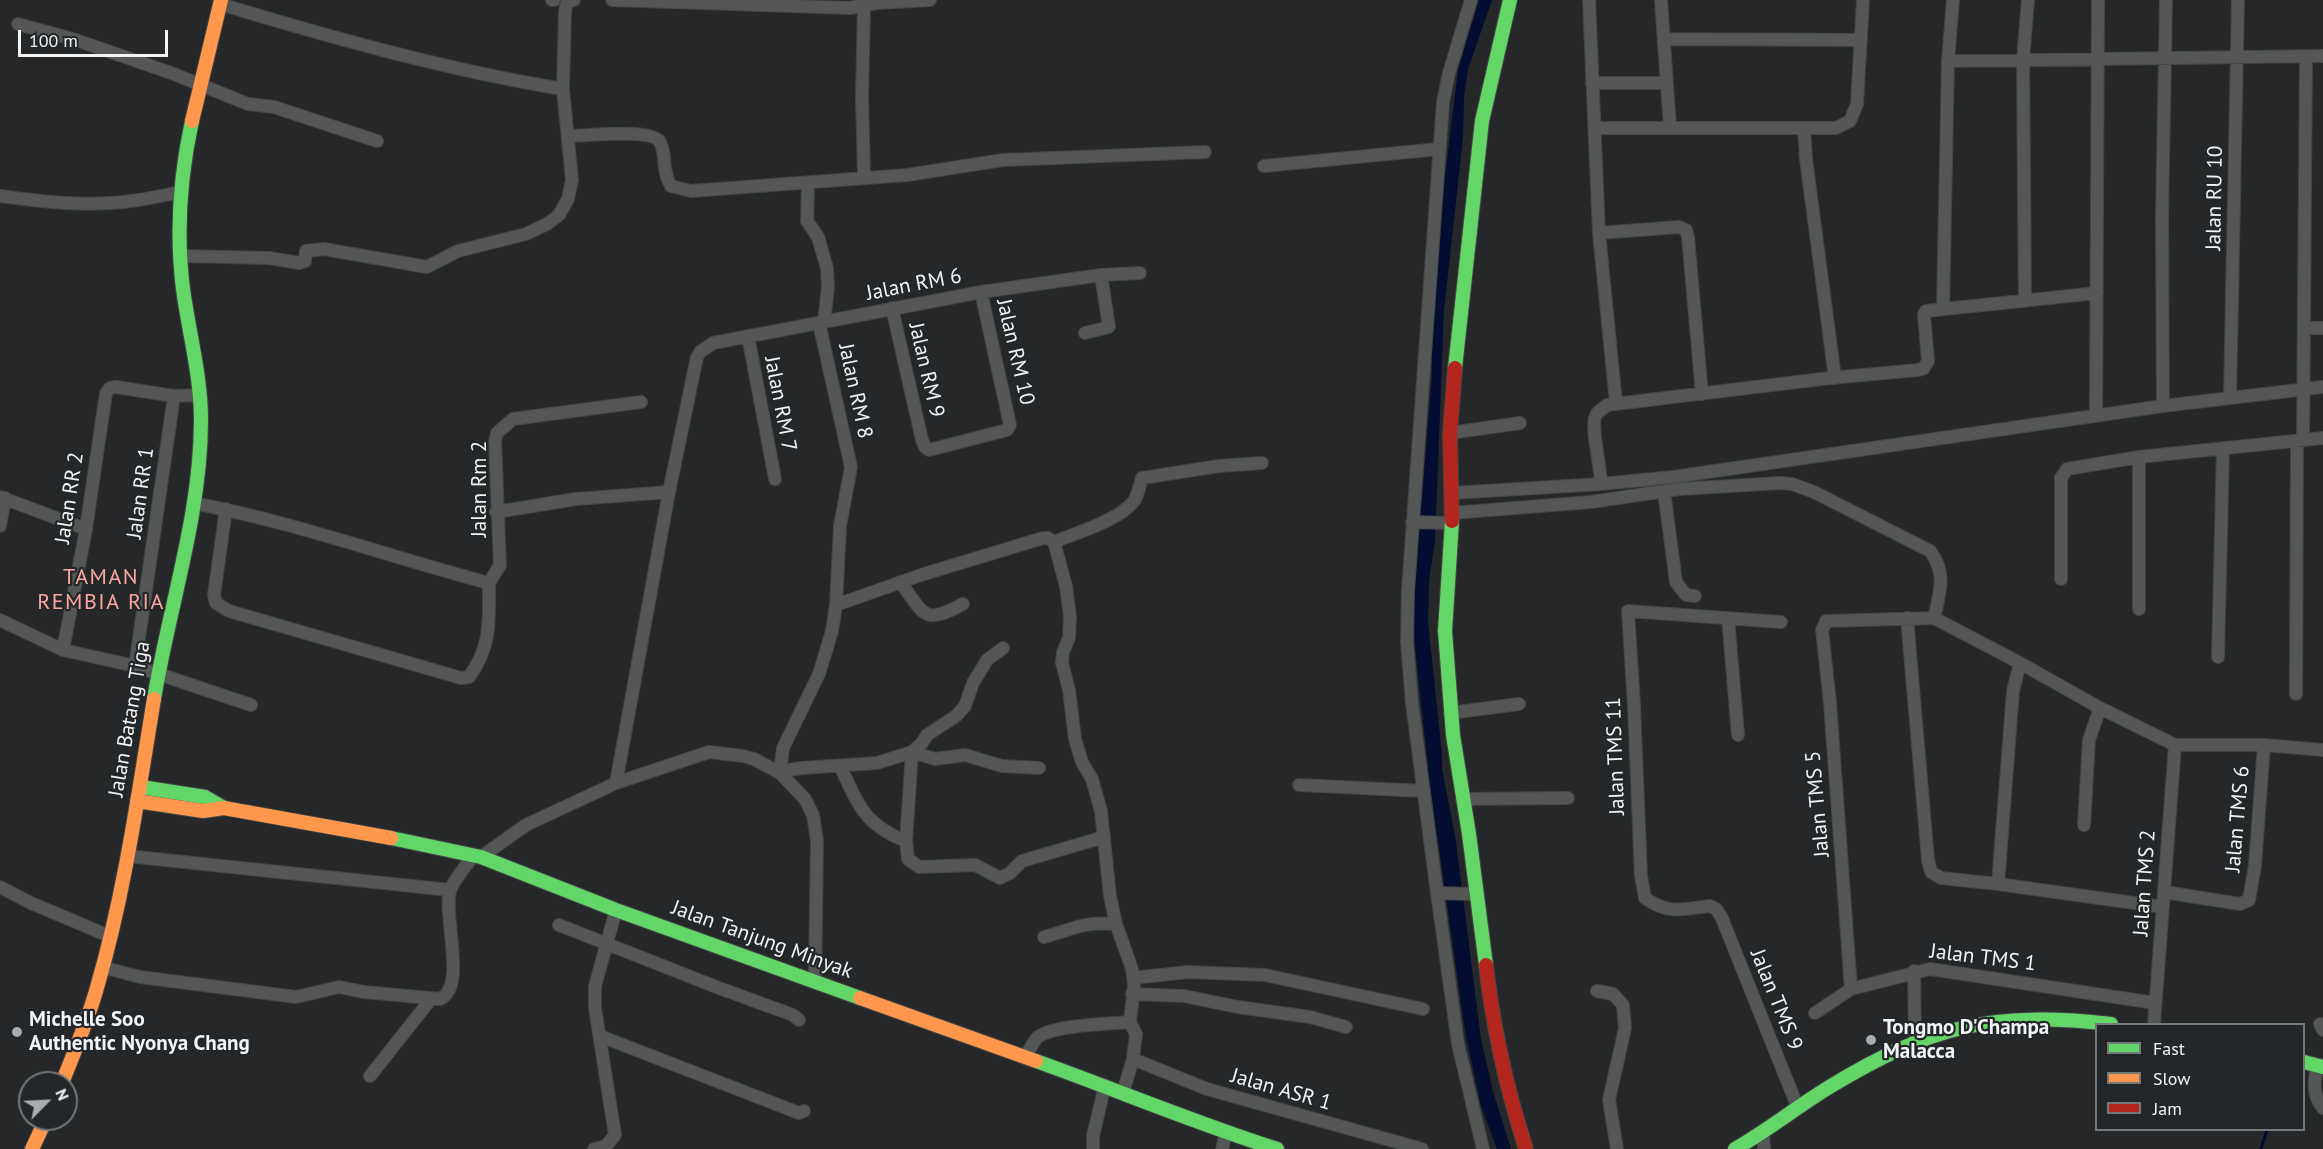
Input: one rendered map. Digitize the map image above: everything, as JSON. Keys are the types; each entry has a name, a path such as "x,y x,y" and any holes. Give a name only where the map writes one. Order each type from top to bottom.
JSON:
{"main road":[{"path":"1510,0 1482,121 1450,433 1452,493 1445,631 1450,712 1489,993 1512,1105 1526,1149"},
{"name":"Jalan Batang Tiga","path":"67,1071 86,1024 102,967 127,856 141,787 158,673 193,503 199,450 200,395 186,316 181,256 182,192 187,147 220,2"},
{"path":"141,787 205,797 224,808"},
{"path":"137,801 203,811 224,808"},
{"name":"Jalan Tanjung Minyak","path":"224,808 432,845 477,856 815,982 1277,1149"},
{"path":"1735,1149 1871,1063 1914,1041 1962,1026 1996,1019 2036,1018 2098,1023"},
{"path":"32,1149 40,1131"}],"street":[{"path":"612,0 864,6 877,3 930,0"},
{"path":"1471,0 1449,73 1443,102 1407,642 1412,703 1441,893 1458,1044 1483,1149"},
{"path":"1589,0 1599,232 1616,403"},
{"path":"1661,0 1670,128"},
{"path":"1595,128 1836,128 1850,121 1857,104 1863,0"},
{"path":"1943,308 1948,61 1953,0"},
{"path":"2025,301 2023,60 2028,0"},
{"path":"2096,416 2098,0"},
{"path":"2163,406 2162,217 2166,0"},
{"name":"Jalan RU 10","path":"2230,397 2238,0"},
{"path":"181,256 269,258 298,263 305,261 306,251 324,249 427,267 458,251 526,234 548,224 559,215 568,199 572,180 563,89 564,26 560,1"},
{"path":"220,2 316,33 416,58 563,89"},
{"path":"864,6 862,97 864,178"},
{"path":"18,24 73,39 248,104 274,107 377,141"},
{"path":"1664,39 1861,40"},
{"path":"2296,694 2300,441 2304,392 2306,56"},
{"path":"1948,61 2323,56"},
{"path":"1592,83 1667,83"},
{"path":"1804,128 1806,159 1835,378"},
{"path":"569,136 639,134 656,137 661,143 665,177 671,186 691,190 908,175 1003,160 1205,152"},
{"path":"1264,166 1439,149"},
{"name":"Jalan RM 8","path":"808,183 807,221 818,237 827,268 828,287 822,322 852,467 840,526 836,605"},
{"path":"0,196 91,204 130,201 182,192"},
{"path":"1599,232 1679,227 1686,230 1702,394"},
{"name":"Jalan RM 6","path":"669,492 695,366 700,351 713,343 981,292 1101,275 1140,273"},
{"path":"1085,333 1109,327 1101,275"},
{"name":"Jalan RM 10","path":"922,440 929,450 1007,430 1011,421 981,292"},
{"path":"1601,484 1593,428 1596,415 1607,405 1924,368 1928,361 1924,315 1926,311 2097,293"},
{"name":"Jalan RM 9","path":"892,308 922,440"},
{"path":"2305,328 2323,328"},
{"name":"Jalan RM 7","path":"748,336 775,479"},
{"name":"Jalan RR 2","path":"63,650 86,529 106,393 110,388 116,387 174,396"},
{"path":"1452,493 1601,484 1704,472 2163,406 2230,397 2304,392 2323,387"},
{"path":"174,396 200,395"},
{"name":"Jalan RR 1","path":"135,666 174,396"},
{"name":"Jalan Rm 2","path":"489,583 500,565 496,512 495,442 497,433 513,419 641,402"},
{"path":"1450,433 1520,423"},
{"path":"2061,579 2061,478 2064,472 2072,466 2323,438"},
{"path":"2218,657 2223,448"},
{"path":"2139,458 2139,609"},
{"path":"1053,542 1115,516 1134,500 1142,478 1219,466 1262,463"},
{"path":"1704,472 1707,487"},
{"path":"1416,522 1450,520 1664,491 1792,484 1824,497 1930,551 1937,560 1942,575 1934,618"},
{"path":"1664,491 1676,582 1686,595 1695,596"},
{"path":"496,512 576,499 669,492 616,783"},
{"path":"0,526 2,498 86,529"},
{"path":"193,503 226,509 329,535 424,566 489,583 489,634 476,668 469,677 461,678 229,611 216,603 214,595 226,509"},
{"path":"781,774 783,748 819,674 832,631 836,605 900,582 1048,537 1053,542 1066,586 1070,617 1069,638 1063,652 1062,663 1070,690 1075,739 1082,762 1092,779 1104,837 1110,896 1133,978 1130,1022 1136,1034 1133,1059 1123,1092"},
{"path":"900,582 923,614 932,617 947,613 963,604"},
{"name":"Jalan TMS 11","path":"1716,909 1710,906 1672,910 1660,908 1646,898 1641,876 1628,611 1728,618"},
{"path":"1737,735 1728,618 1781,622"},
{"path":"2163,908 1941,878 1931,872 1928,860 1907,618 1934,618 2100,708 2175,745 2264,745 2323,750"},
{"name":"Jalan TMS 5","path":"1851,989 1831,714 1822,630 1826,621 1830,620 1907,618"},
{"path":"0,620 63,650 135,666 251,705"},
{"path":"781,774 802,768 888,761 912,752 927,735 956,716 965,706 973,683 987,660 1003,648"},
{"path":"1998,884 2013,691 2020,663"},
{"path":"1450,712 1519,704"},
{"path":"2084,825 2089,740 2100,708"},
{"name":"Jalan TMS 2","path":"2154,1023 2175,745"},
{"name":"Jalan TMS 6","path":"2164,892 2240,904 2248,900 2255,865 2264,745"},
{"path":"102,967 140,977 296,997 339,987 440,999 446,996 453,979 449,924 450,890 477,856 526,825 616,783 693,756 714,752 754,759 781,774 806,799 815,823 817,841 815,982"},
{"path":"912,752 906,841 908,859 919,867 975,865 1000,878 1010,873 1022,861 1104,837"},
{"path":"912,752 935,759 965,755 995,764 1039,768"},
{"path":"840,766 868,819 878,828 906,841"},
{"path":"1299,785 1425,791"},
{"path":"1462,799 1568,798"},
{"path":"127,856 450,890"},
{"path":"0,887 109,936"},
{"path":"1441,893 1475,894"},
{"path":"594,1149 606,1146 615,1135 595,1008 595,986 616,909"},
{"name":"Jalan TMS 9","path":"1716,909 1721,916 1798,1108"},
{"path":"1044,937 1094,922 1116,924"},
{"path":"559,925 793,1015 799,1020"},
{"name":"Jalan TMS 1","path":"1815,1013 1851,989 1914,971 1930,969 2156,1004"},
{"path":"1914,971 1914,1041"},
{"path":"1133,978 1188,972 1265,975 1424,1009"},
{"path":"1597,991 1613,994 1623,1005 1625,1028 1609,1100 1617,1149"},
{"path":"1132,994 1184,996 1238,1007 1311,1017 1346,1027"},
{"path":"370,1076 431,999"},
{"path":"1025,1057 1036,1038 1046,1033 1067,1028 1130,1022"},
{"path":"600,1036 799,1113 804,1111"},
{"name":"Jalan ASR 1","path":"1133,1059 1206,1089 1422,1149"},
{"path":"2315,1065 2316,1099 2323,1108"},
{"path":"1093,1149 1093,1136 1105,1085"},
{"path":"1222,1149 1226,1132"},
{"path":"1763,1132 1764,1149"}],"water":[{"path":"1479,0 1492,0 1468,69 1464,97 1463,138 1444,310 1435,541 1429,581 1428,622 1442,769 1456,841 1481,1040 1494,1095 1511,1149 1497,1149 1481,1106 1465,1031 1430,785 1413,608 1432,375 1430,300 1458,70"}],"waterway":[{"path":"2261,1149 2267,1131"}],"traffic: fast":[{"path":"1455,368 1482,121 1510,0"},
{"path":"154,699 190,526 200,455 199,387 183,289 180,247 182,184 192,121"},
{"path":"1452,521 1445,631 1453,735 1486,965"},
{"path":"141,787 205,797 224,808"},
{"path":"391,838 481,857 616,910 860,998"},
{"path":"1735,1149 1867,1065 1933,1036 1965,1027 1998,1022 2070,1020 2101,1023"},
{"path":"1036,1061 1277,1149"},
{"path":"2305,1062 2323,1067"}],"traffic: slow":[{"path":"192,121 221,0"},
{"path":"67,1071 82,1034 108,949 130,843 154,699"},
{"path":"137,801 203,811 224,808 391,838"},
{"path":"860,998 1036,1061"},
{"path":"32,1149 40,1131"}],"traffic: jam":[{"path":"1452,521 1450,433 1455,368"},
{"path":"1486,965 1501,1058 1526,1149"}],"place":[{"name":"Michelle Soo Authentic Nyonya Chang","path":"17,1032"},
{"name":"Tongmo D'Champa Malacca","path":"1871,1040"}],"district":[{"name":"TAMAN REMBIA RIA","path":"101,590"}]}
